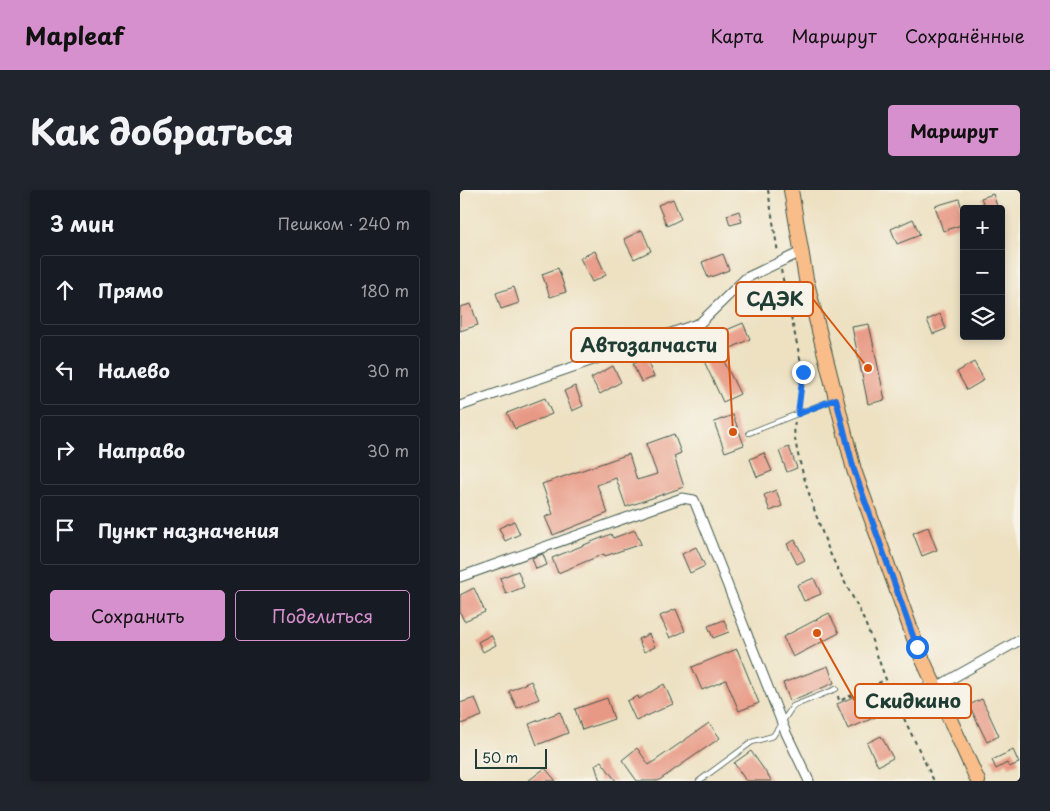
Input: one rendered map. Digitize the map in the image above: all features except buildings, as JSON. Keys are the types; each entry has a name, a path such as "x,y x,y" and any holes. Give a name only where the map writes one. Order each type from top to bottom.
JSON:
{"main road":[{"path":"791,190 801,252 854,470 933,685 978,781"}],"street":[{"path":"460,406 700,323 746,278 801,252"},
{"path":"460,577 682,498 694,500 782,725 809,781"},
{"path":"933,685 1020,640"}],"lane":[{"path":"749,434 836,399"},
{"path":"899,696 933,685"},
{"path":"699,781 752,742 773,736 793,706 835,689"}],"path":[{"path":"768,190 780,262 803,372 798,414 793,431 805,478 830,553 864,619 885,680 934,781"},
{"path":"835,689 839,700 885,680"}],"place":[{"name":"СДЭК","path":"868,368"},
{"name":"Автозапчасти","path":"733,432"},
{"name":"Скидкино","path":"817,633"}],"route":[{"path":"803,372 798,414 836,399 854,470 917,647"}]}
